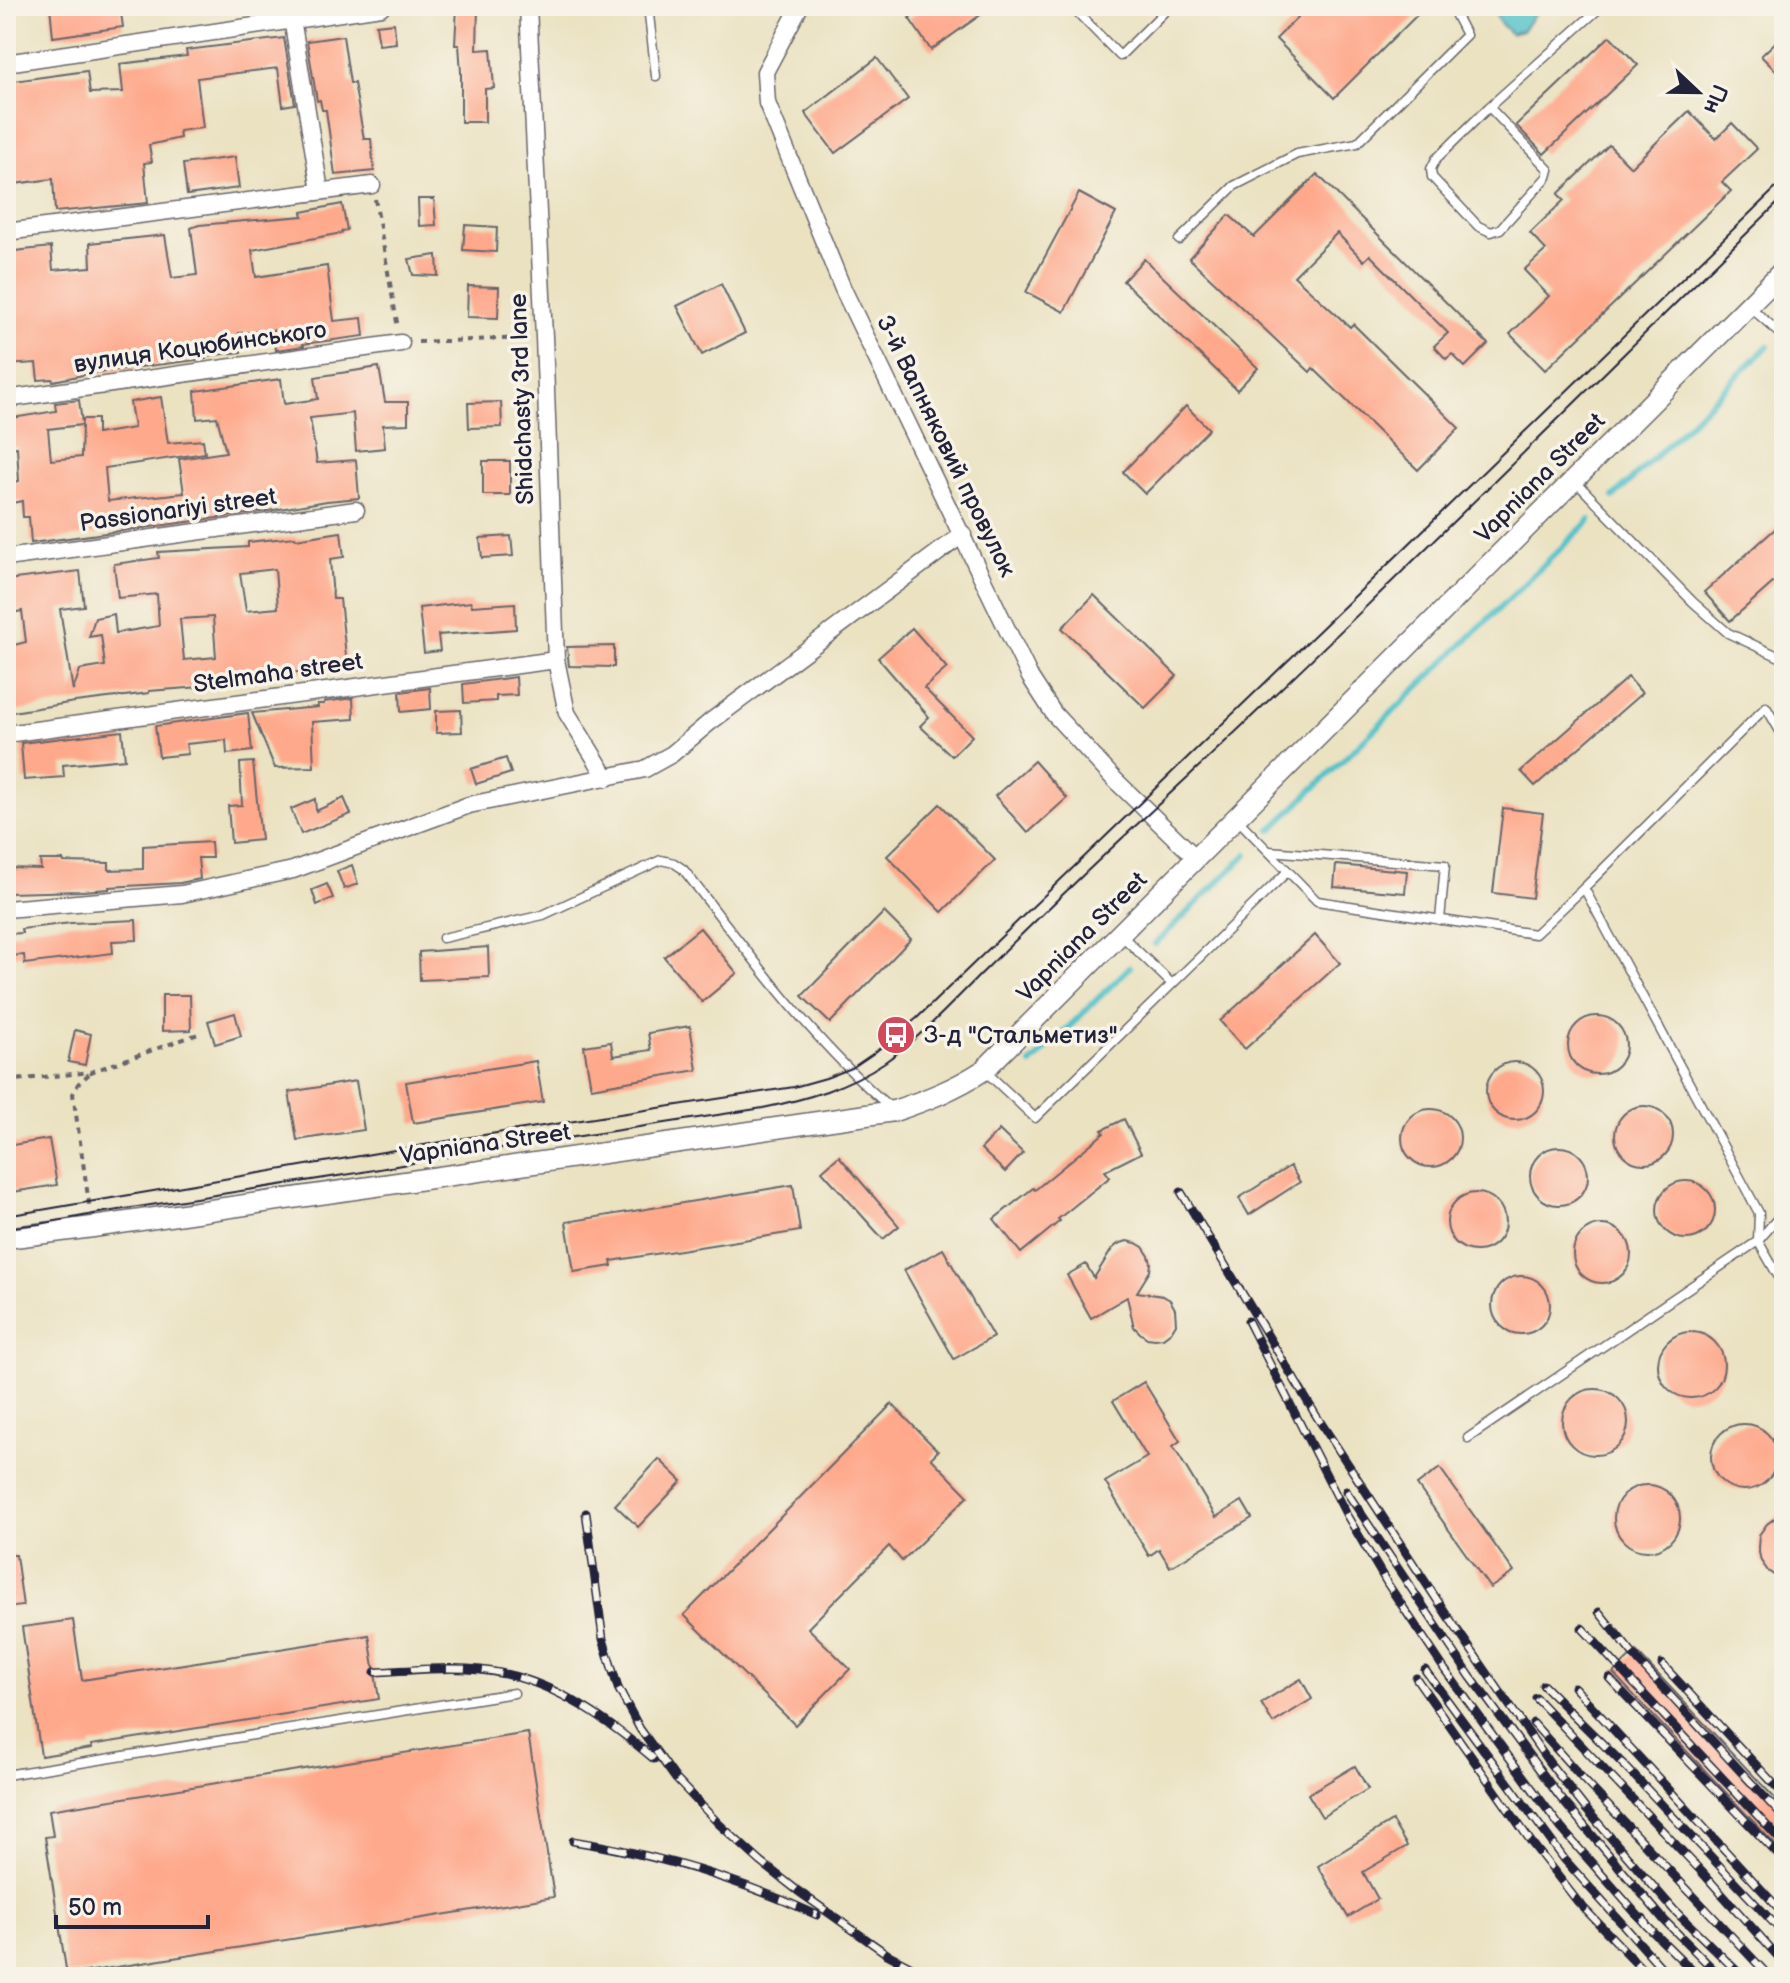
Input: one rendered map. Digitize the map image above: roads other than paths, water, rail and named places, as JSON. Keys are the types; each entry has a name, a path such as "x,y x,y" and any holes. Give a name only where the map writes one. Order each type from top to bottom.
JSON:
{"street":[{"name":"Shidchasty 3rd lane","path":"528,6 556,660 567,713 607,778"},
{"name":"3-й Вапняковий провулок","path":"800,6 765,72 767,103 843,289 1030,677 1054,714 1115,780 1197,859"},
{"path":"6,63 292,14 381,7"},
{"path":"292,14 320,191"},
{"path":"6,232 372,185"},
{"name":"Vapniana Street","path":"6,1238 894,1111 960,1086 984,1070 1121,935 1784,270"},
{"name":"вулиця Коцюбинського","path":"6,399 401,343"},
{"name":"Passionariyi street","path":"6,558 356,510"},
{"path":"6,909 182,894 220,887 293,870 469,805 645,769 672,754 710,722 963,534"},
{"name":"Stelmaha street","path":"6,734 556,660"}],"lane":[{"path":"648,6 656,76"},
{"path":"1071,6 1120,56 1170,6"},
{"path":"1179,240 1234,186 1297,154 1357,143 1466,35 1451,6"},
{"path":"1489,107 1549,170 1547,177 1500,229 1491,232 1478,226 1432,177 1431,169 1436,159 1489,107 1602,6"},
{"path":"1749,305 1784,337"},
{"path":"1574,480 1693,602 1728,633 1784,659"},
{"path":"1237,819 1317,901 1535,934 1766,707 1784,738"},
{"path":"1268,851 1445,865 1440,920"},
{"path":"443,938 543,915 661,860 674,863 683,869 792,1007 848,1070 894,1111"},
{"path":"984,1070 1035,1118 1288,871"},
{"path":"1584,888 1759,1213 1758,1241 1784,1286"},
{"path":"1121,935 1172,984"},
{"path":"1468,1438 1758,1241 1784,1211"},
{"path":"6,1775 514,1693"}],"water":[{"path":"1490,6 1541,6 1522,31 1511,34"}],"waterway":[{"path":"1614,497 1768,346"},
{"path":"1271,830 1590,520"},
{"path":"1155,944 1247,854"},
{"path":"1031,1064 1130,967"}],"tram line":[{"path":"6,1216 471,1137 794,1087 852,1068 917,1018 1784,180"},
{"path":"6,1228 763,1108 827,1091 871,1071 935,1020 1066,891 1370,603 1784,197"}],"railway":[{"path":"1181,1192 1317,1417 1447,1615 1548,1761 1674,1910 1743,1977"},
{"path":"1248,1321 1346,1514 1387,1583 1445,1670 1561,1828 1647,1926"},
{"path":"1346,1491 1470,1676 1559,1796 1665,1921 1721,1977"},
{"path":"586,1513 603,1639 618,1688 640,1729 676,1779 719,1824 798,1891 887,1954 931,1977"},
{"path":"1599,1612 1639,1662 1784,1818"},
{"path":"1582,1628 1784,1844"},
{"path":"1662,1664 1784,1795"},
{"path":"375,1672 473,1669 526,1680 584,1708 654,1759"},
{"path":"1425,1670 1565,1860 1670,1977"},
{"path":"1416,1678 1532,1843 1578,1902 1650,1977"},
{"path":"1609,1678 1784,1861"},
{"path":"1543,1685 1626,1767 1784,1934"},
{"path":"1574,1687 1784,1914"},
{"path":"1536,1698 1784,1963"},
{"path":"1533,1723 1770,1977"},
{"path":"573,1841 636,1853 698,1870 758,1890 817,1915"},
{"path":"1643,1918 1647,1926 1699,1977"}],"place":[{"name":"З-д \"Стальметиз\"","path":"896,1035"}]}
